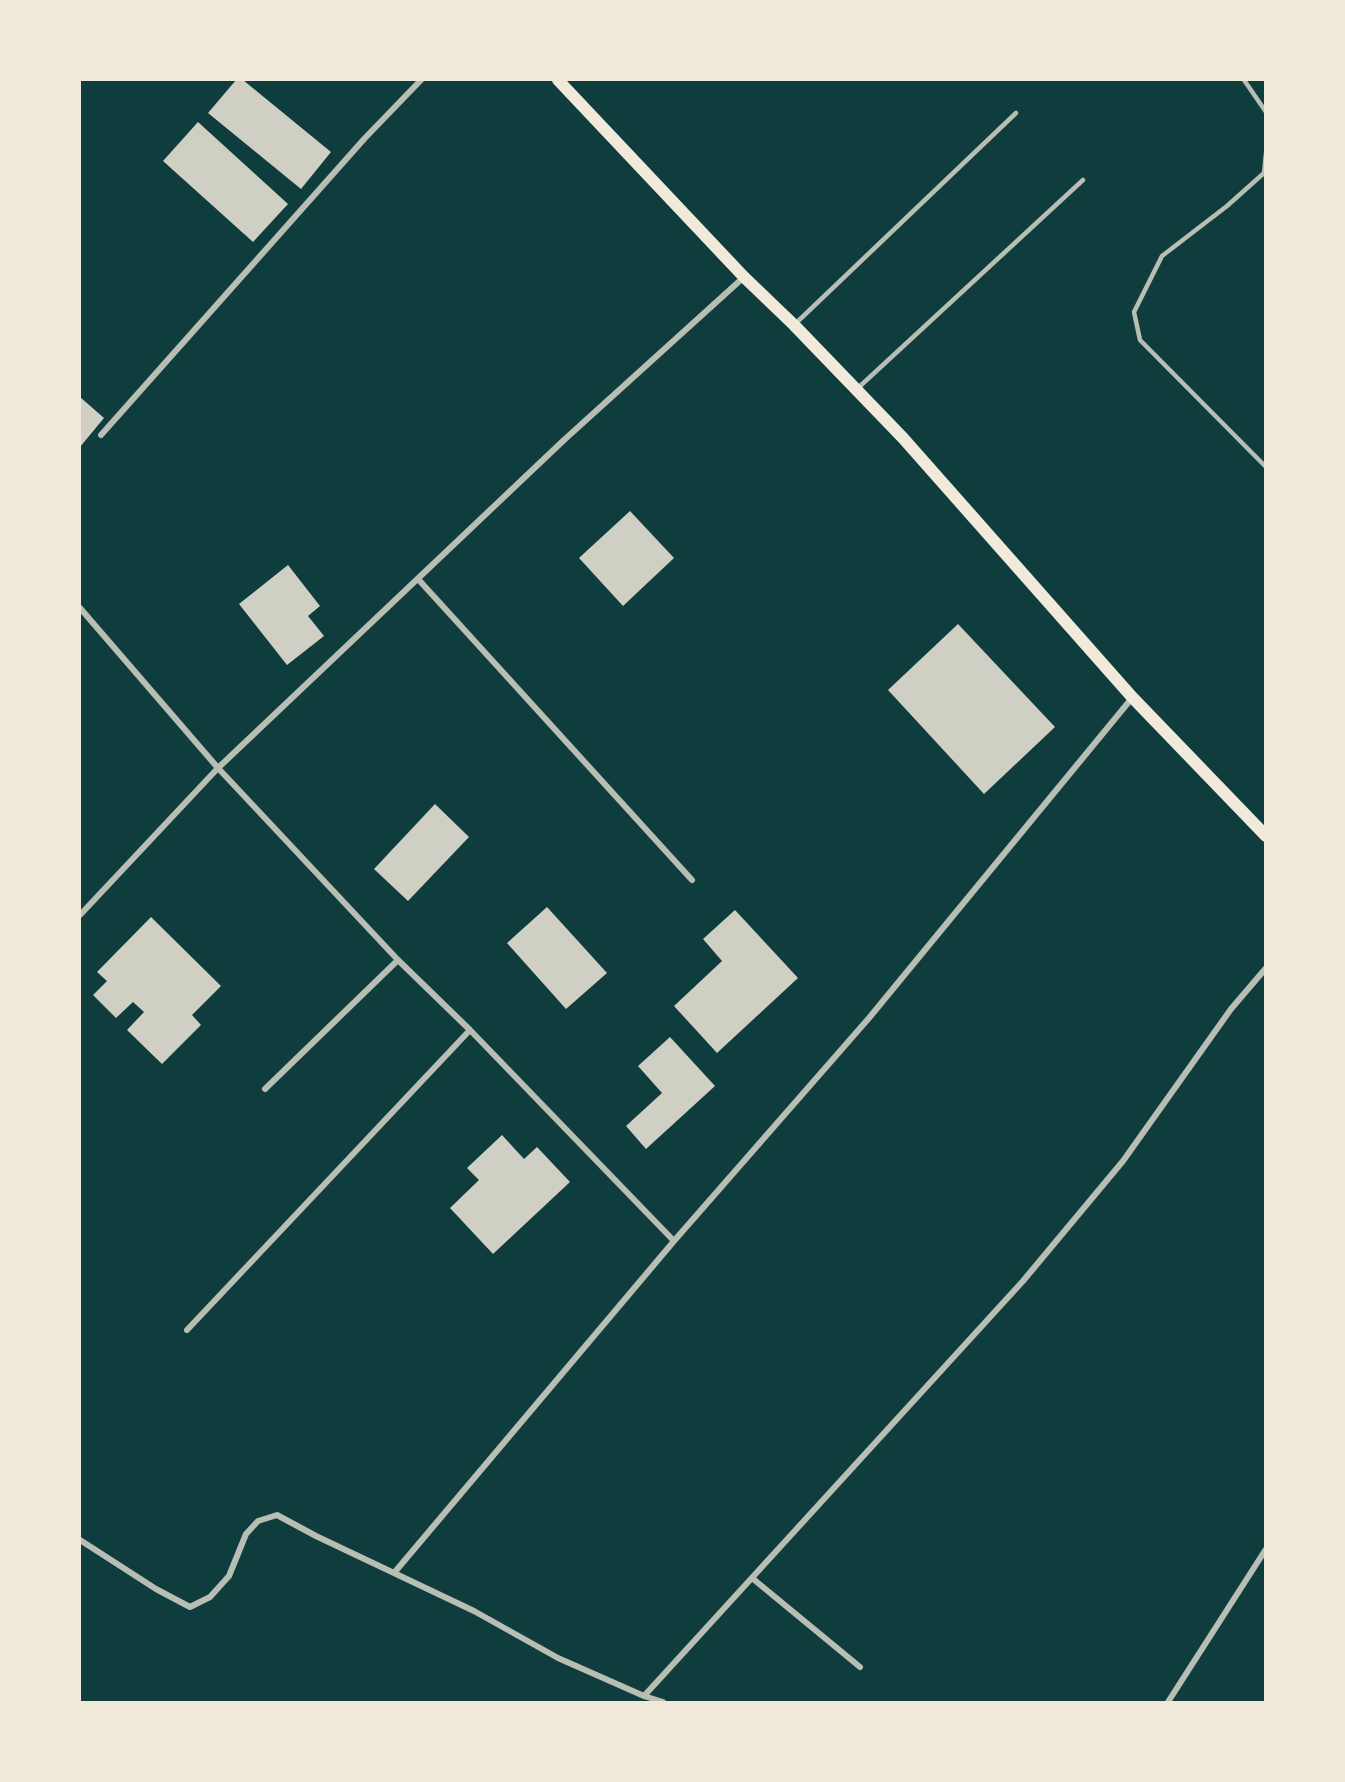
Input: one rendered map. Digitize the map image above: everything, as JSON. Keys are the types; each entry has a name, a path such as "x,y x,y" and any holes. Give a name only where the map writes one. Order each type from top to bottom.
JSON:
{"main road":[{"path":"558,80 744,277 794,325 855,391 903,438 1132,697 1266,836"}],"street":[{"path":"101,435 364,138 421,80"},
{"path":"80,915 218,768 564,440 744,277"},
{"path":"417,579 692,880"},
{"path":"80,608 218,768 398,960 470,1030 674,1240"},
{"path":"394,1573 674,1240 869,1018 1132,697"},
{"path":"265,1089 398,960"},
{"path":"644,1696 1030,1272 1123,1161 1231,1009 1266,968"},
{"path":"187,1330 470,1030"},
{"path":"80,1539 156,1589 190,1607 210,1597 229,1576 246,1534 258,1521 277,1515 474,1611 558,1658 644,1696 663,1702"},
{"path":"1168,1702 1266,1549"},
{"path":"752,1578 860,1667"}],"lane":[{"path":"1245,80 1266,112"},
{"path":"794,325 1016,113"},
{"path":"1266,153 1264,173 1227,206 1162,256 1134,312 1140,340 1266,467"},
{"path":"855,391 1083,180"}],"building":[{"path":"236,80 243,80 331,152 301,189 208,113"},
{"path":"198,122 288,204 253,242 163,161"},
{"path":"80,397 104,418 80,447"},
{"path":"630,511 674,558 623,606 579,558"},
{"path":"288,565 320,606 308,616 324,636 287,665 239,604"},
{"path":"958,624 1055,727 984,794 888,690"},
{"path":"435,804 469,837 408,901 374,869"},
{"path":"547,907 607,973 566,1009 507,943"},
{"path":"735,910 798,978 717,1053 674,1006 722,961 703,939"},
{"path":"151,917 221,986 192,1015 201,1025 162,1064 127,1030 144,1012 133,1002 116,1018 93,995 107,981 97,972"},
{"path":"670,1037 715,1086 646,1149 626,1126 662,1093 638,1066"},
{"path":"502,1135 524,1159 537,1147 570,1182 493,1254 450,1208 479,1180 467,1168"}]}
